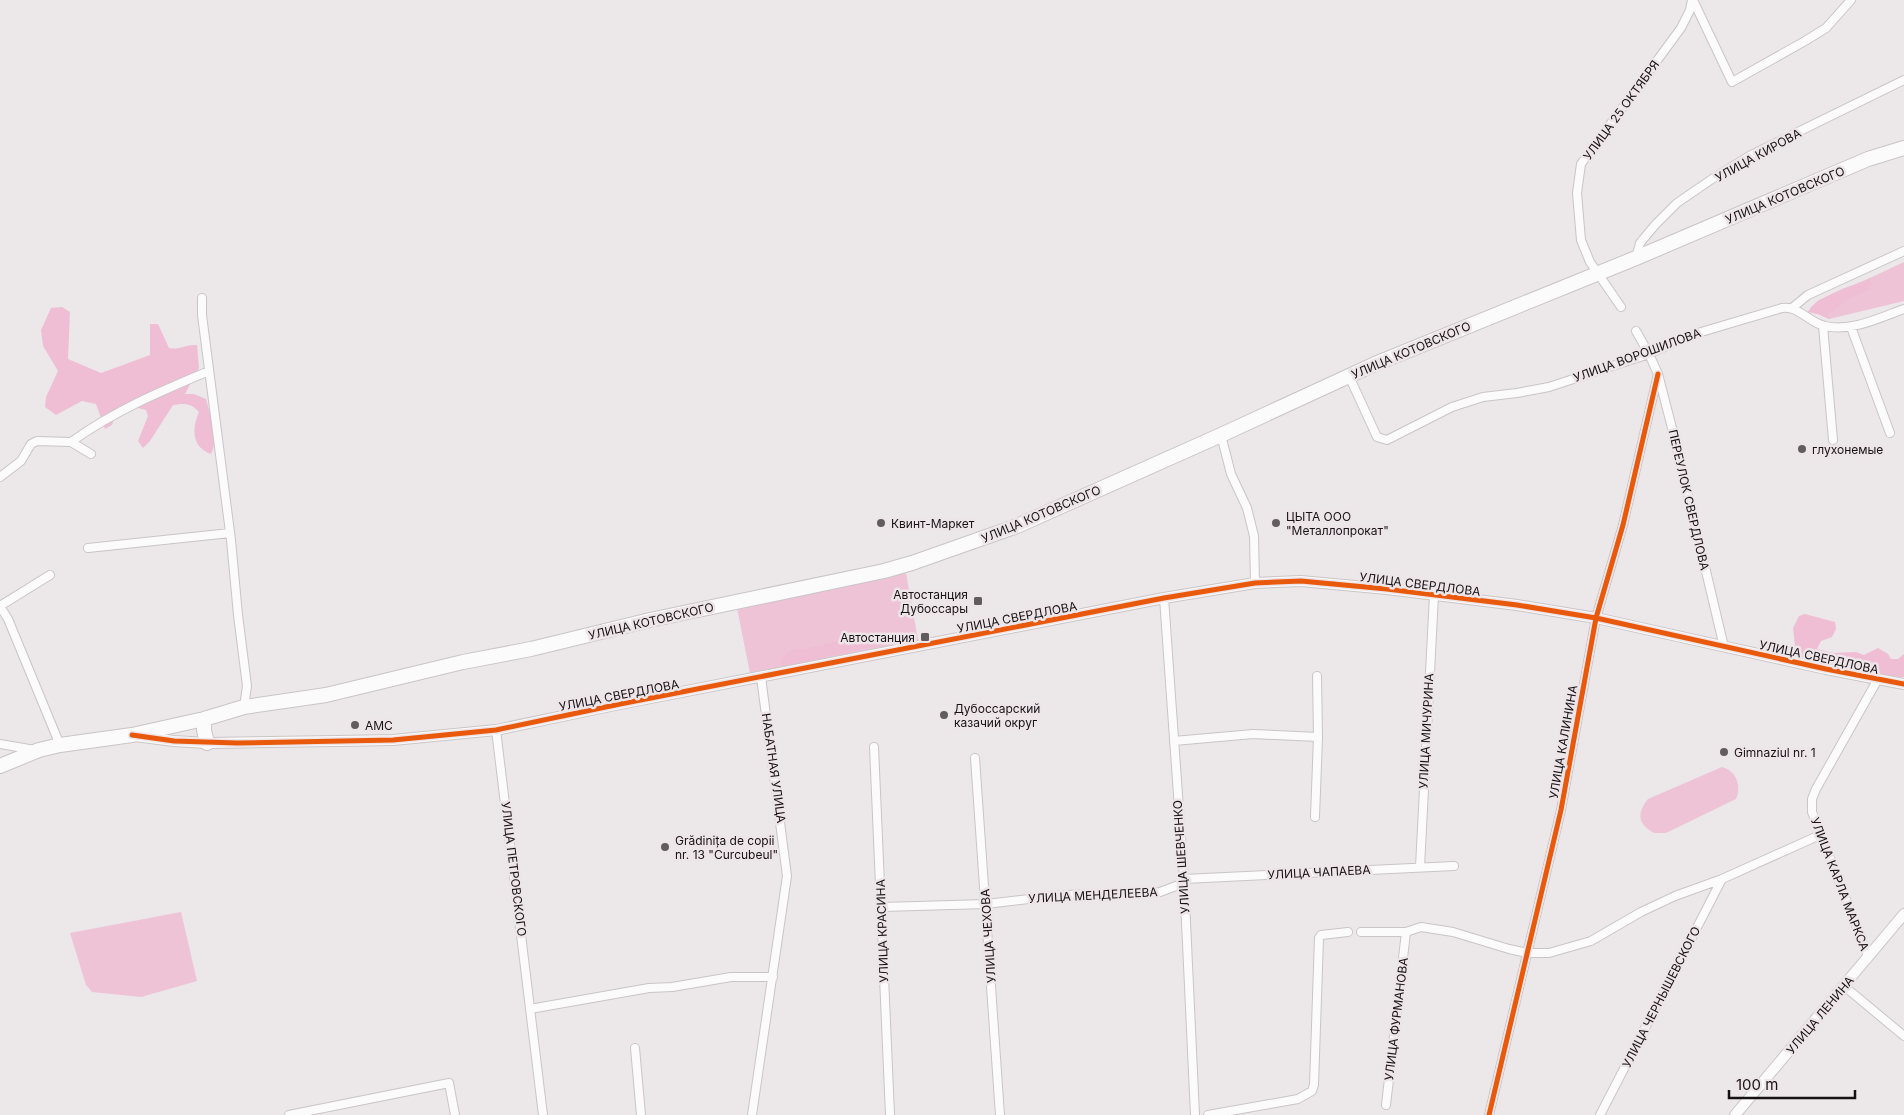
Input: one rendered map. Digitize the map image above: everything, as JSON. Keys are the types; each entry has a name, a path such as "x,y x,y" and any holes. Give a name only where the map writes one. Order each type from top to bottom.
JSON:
{"highway":[{"name":"УЛИЦА КОТОВСКОГО","path":"132,735 204,719 244,707 326,695 369,686 650,620 912,563 1017,526 1421,344 1598,274 1868,160 1904,148"},
{"path":"204,719 207,743"},
{"name":"УЛИЦА СВЕРДЛОВА","path":"0,766 39,750 60,744 132,735"}],"street":[{"path":"1692,0 1732,82 1806,42 1826,28 1851,0"},
{"name":"УЛИЦА 25 ОКТЯБРЯ","path":"1621,307 1590,262 1581,240 1577,193 1582,164 1681,28 1690,10 1692,0"},
{"name":"УЛИЦА КИРОВА","path":"1636,258 1640,243 1654,225 1677,203 1712,179 1751,155 1904,80"},
{"name":"УЛИЦА ВОРОШИЛОВА","path":"1350,376 1377,437 1387,440 1452,407 1483,397 1549,387 1650,354 1691,335 1782,308 1792,308 1808,295 1904,251"},
{"path":"202,298 202,315 230,533 247,686 244,707"},
{"path":"1792,308 1823,326 1851,327 1904,309"},
{"path":"1823,326 1833,440"},
{"path":"1851,327 1890,433"},
{"name":"ПЕРЕУЛОК СВЕРДЛОВА","path":"1636,331 1650,354 1658,374 1724,647"},
{"path":"71,442 93,426 136,402 209,370"},
{"name":"УЛИЦА КАЛИНИНА","path":"1489,1115 1561,810 1596,618 1623,525 1658,374"},
{"path":"1221,435 1231,474 1247,508 1255,551 1255,583"},
{"path":"0,477 21,461 31,444 44,440 71,442 91,454"},
{"path":"88,548 230,533"},
{"path":"50,575 0,606 8,619 60,744"},
{"name":"УЛИЦА СВЕРДЛОВА","path":"132,735 174,741 207,743 393,740 496,730 1164,598 1255,583 1301,581 1517,605 1596,618 1724,647 1904,684"},
{"name":"УЛИЦА МИЧУРИНА","path":"1420,867 1434,595"},
{"name":"УЛИЦА ШЕВЧЕНКО","path":"1164,598 1184,881 1195,1115"},
{"path":"1315,817 1318,737 1316,676"},
{"name":"НАБАТНАЯ УЛИЦА","path":"752,1115 787,876 761,678"},
{"name":"УЛИЦА КАРЛА МАРКСА","path":"1868,956 1820,835 1812,812 1812,799 1878,679"},
{"name":"УЛИЦА ПЕТРОВСКОГО","path":"496,730 543,1115"},
{"path":"1174,740 1253,734 1318,737"},
{"path":"0,744 39,750"},
{"name":"УЛИЦА КРАСИНА","path":"874,747 890,1115"},
{"name":"УЛИЦА ЧЕХОВА","path":"975,758 1000,1115"},
{"path":"1362,932 1406,932 1421,927 1453,932 1509,949 1548,953 1590,941 1640,912 1675,896 1722,879 1820,835"},
{"name":"УЛИЦА ЧАПАЕВА","path":"1184,881 1454,866"},
{"name":"УЛИЦА ЧЕРНЫШЕВСКОГО","path":"1600,1115 1722,879"},
{"name":"УЛИЦА МЕНДЕЛЕЕВА","path":"882,906 986,904 1063,895 1160,892 1184,881"},
{"name":"УЛИЦА ЛЕНИНА","path":"1735,1115 1904,914"},
{"path":"1208,1115 1298,1100 1312,1091 1314,1085 1318,942 1321,935 1348,932"},
{"name":"УЛИЦА ФУРМАНОВА","path":"1386,1105 1406,932"},
{"path":"530,1009 649,988 672,988 731,977 773,977"},
{"path":"1844,986 1904,1036"},
{"path":"635,1048 641,1115"},
{"path":"289,1115 449,1083 455,1115"}],"shaded area":[{"path":"1904,262 1904,301 1829,319 1808,312 1826,297 1852,285 1867,281"},
{"path":"1870,278 1871,285 1869,290 1849,298 1832,312 1828,312 1829,319 1808,312 1819,300"},
{"path":"62,307 70,312 68,359 101,373 150,355 150,324 158,324 169,348 197,345 199,368 185,394 194,394 206,399 214,434 211,454 204,451 197,442 194,430 199,412 188,404 173,405 150,441 143,448 138,441 148,416 146,410 134,407 117,409 112,425 105,429 96,404 82,401 56,415 45,407 46,397 58,371 43,346 41,330 51,308"},
{"path":"906,573 918,640 750,673 737,608"},
{"path":"1805,614 1835,622 1836,629 1832,637 1821,641 1817,649 1834,653 1856,652 1864,655 1878,648 1888,654 1891,659 1898,659 1904,654 1904,677 1847,668 1796,655 1793,628 1799,616"},
{"path":"888,634 887,639 880,645 787,666 781,665 781,659 790,651 796,649 805,649 842,640"},
{"path":"1722,767 1731,771 1736,779 1738,794 1736,799 1666,833 1654,833 1644,826 1640,818 1644,804 1648,799"},
{"path":"181,912 197,981 141,997 92,992 86,985 70,933"}],"cycle path":[{"path":"1489,1115 1561,810 1596,618 1623,525 1658,374"},
{"path":"132,735 174,741 237,743 393,740 496,730 1164,598 1255,583 1301,581 1387,589 1517,605 1596,618 1826,669 1904,684"}],"place":[{"name":"глухонемые","path":"1802,449"},
{"name":"Квинт-Маркет","path":"881,523"},
{"name":"ЦЫТА ООО \"Металлопрокат\"","path":"1276,523"},
{"name":"Автостанция Дубоссары","path":"978,601"},
{"name":"Автостанция","path":"925,637"},
{"name":"Дубоссарский казачий округ","path":"944,715"},
{"name":"AMC","path":"355,725"},
{"name":"Gimnaziul nr. 1","path":"1724,752"},
{"name":"Grădinița de copii nr. 13 \"Curcubeul\"","path":"665,847"}]}
